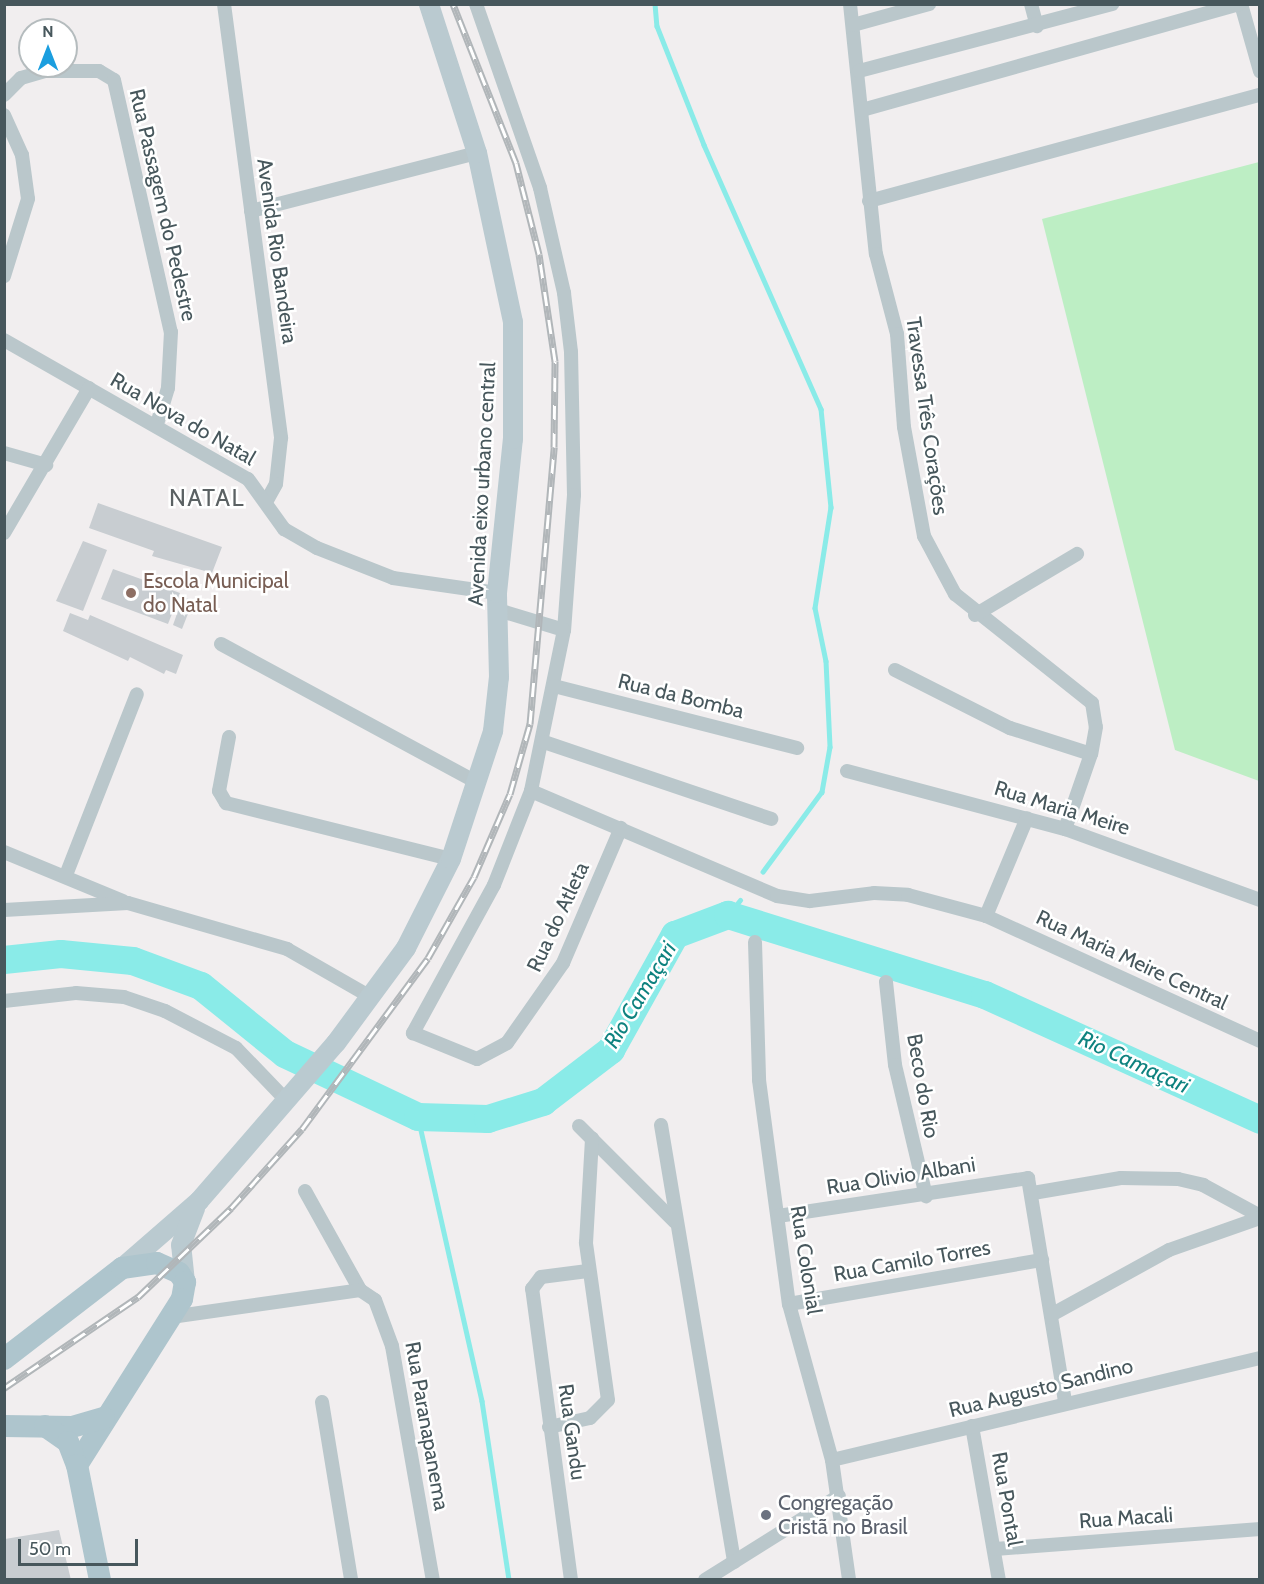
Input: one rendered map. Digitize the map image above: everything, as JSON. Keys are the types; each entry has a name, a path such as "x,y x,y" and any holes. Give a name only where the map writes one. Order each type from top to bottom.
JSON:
{"main road":[{"path":"4,1359 122,1269 157,1263 171,1267 179,1299 77,1465"},
{"path":"4,1426 72,1427 104,1418"},
{"path":"45,1425 68,1442 77,1465 100,1580"}],"street":[{"name":"Avenida Rio Bandeira","path":"224,4 281,438 276,484 267,500"},
{"name":"Avenida eixo urbano central","path":"429,4 477,153 513,322 513,439 497,601 498,702 478,783"},
{"path":"476,4 540,188 564,293 571,352 574,495 564,630 544,742 531,790 621,828"},
{"name":"Travessa Três Corações","path":"850,4 859,71 869,201 876,254 897,334 904,427 924,536 939,573 975,615 1058,672 1092,704 1096,727 1091,754 1065,829"},
{"path":"853,25 929,4"},
{"path":"1030,4 1037,26"},
{"path":"859,71 1037,26 1112,4"},
{"path":"862,110 1240,4 1260,71"},
{"name":"Rua Passagem do Pedestre","path":"4,95 21,78 45,71 99,71 114,80 171,332 168,388 156,424"},
{"path":"869,201 1260,95"},
{"path":"4,276 28,199 22,155 5,124"},
{"path":"250,211 477,153"},
{"name":"Rua Nova do Natal","path":"4,340 156,424 248,479 267,500 284,529 353,566 393,578 497,601 564,630"},
{"path":"4,533 46,465 89,388"},
{"path":"4,453 46,465"},
{"path":"975,615 1077,554"},
{"path":"122,1269 199,1201 336,1043 426,916 451,859 478,783 221,644"},
{"path":"895,670 1010,728 1091,754"},
{"name":"Rua da Bomba","path":"555,686 797,748"},
{"path":"66,875 137,694"},
{"path":"229,738 219,791 226,803 451,859"},
{"path":"544,742 771,819"},
{"name":"Rua Maria Meire","path":"847,771 1065,829 1260,900"},
{"name":"Rua do Atleta","path":"531,790 494,885 413,1033 477,1059 507,1043 563,963 621,828"},
{"path":"986,916 1027,818"},
{"name":"Rua Maria Meire Central","path":"621,828 727,877 777,896 810,901 874,893 908,895 986,916 1260,1041"},
{"path":"4,852 66,875 128,903 287,949 369,996"},
{"path":"4,910 128,903"},
{"name":"Rua Colonial","path":"755,942 759,1080 789,1304 832,1460 849,1580"},
{"name":"Beco do Rio","path":"886,982 895,1065 926,1196"},
{"path":"4,1001 76,993 124,998 165,1011 236,1048 292,1096"},
{"path":"661,1125 675,1222 734,1562"},
{"path":"579,1126 675,1222"},
{"path":"549,1427 590,1418 608,1400 588,1271 592,1138"},
{"name":"Rua Olivio Albani","path":"778,1216 926,1196 1023,1177 1031,1186 1121,1178 1178,1179 1203,1185 1260,1217"},
{"path":"1031,1186 1065,1402"},
{"name":"Rua Paranapanema","path":"305,1191 360,1290 375,1300 392,1346 433,1580"},
{"path":"179,1299 181,1245 199,1201"},
{"path":"1051,1315 1168,1250 1260,1217"},
{"name":"Rua Camilo Torres","path":"789,1304 1042,1260"},
{"name":"Rua Gandu","path":"571,1580 532,1289 540,1277 588,1271"},
{"path":"179,1299 202,1312 360,1290"},
{"path":"179,1299 202,1312"},
{"name":"Rua Augusto Sandino","path":"832,1460 1065,1402 1259,1359"},
{"path":"322,1402 351,1580"},
{"name":"Rua Pontal","path":"972,1426 999,1580"},
{"path":"705,1580 839,1497"},
{"name":"Rua Macali","path":"995,1549 1260,1529"}],"green space":[{"path":"1260,162 1259,781 1175,750 1042,219"}],"building":[{"path":"98,503 222,547 212,573 152,556 154,551 89,528"},
{"path":"83,541 107,550 83,611 56,601"},
{"path":"113,569 180,593 168,624 101,599"},
{"path":"183,597 193,601 182,629 173,625"},
{"path":"70,613 88,620 90,615 183,655 176,674 166,670 164,674 130,657 128,661 63,631"},
{"path":"59,1530 71,1580 5,1580 5,1539"}],"waterway":[{"path":"655,4 657,26 704,145 821,409 831,507 815,608 826,661 830,747 822,792 763,872"},
{"path":"728,915 740,900"},
{"name":"Rio Camaçari","path":"4,960 61,954 133,961 201,986 285,1054 418,1117 488,1119 543,1102 611,1050 675,935 728,915 985,995 1260,1120"},
{"path":"418,1117 482,1401 509,1580"}],"railway":[{"path":"4,1388 138,1297 231,1208 302,1129 428,958 474,877 510,794 530,724 554,447 555,361 539,254 516,163 453,4"}],"place":[{"name":"Escola Municipal do Natal","path":"131,593"},
{"name":"Congregação Cristã no Brasil","path":"766,1515"}],"district":[{"name":"NATAL","path":"207,498"}]}
